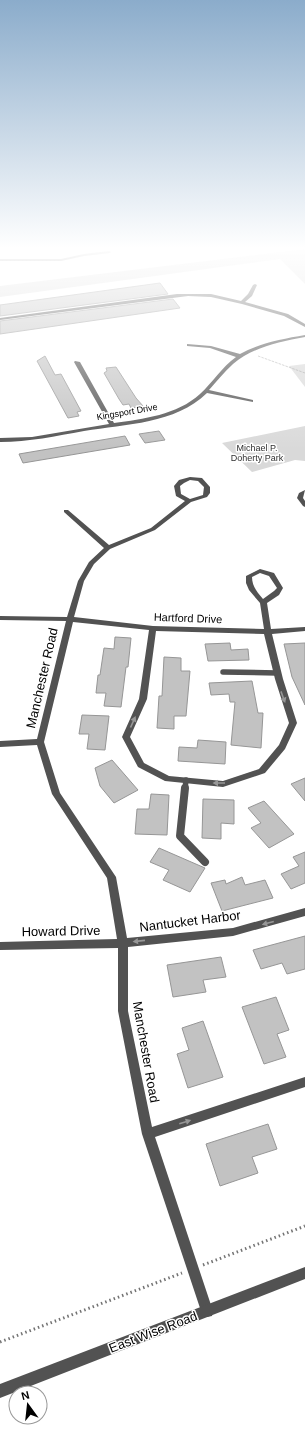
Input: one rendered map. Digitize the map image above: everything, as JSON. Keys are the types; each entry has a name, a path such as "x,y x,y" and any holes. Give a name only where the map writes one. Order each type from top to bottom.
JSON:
{"street":[{"path":"0,319 23,316"},
{"path":"285,316 305,326"},
{"name":"Kingsport Drive","path":"0,440 38,437 112,425 148,419 172,412 188,405 207,390 229,365 240,356 270,342 305,336"},
{"path":"189,345 211,347 240,356"},
{"path":"77,362 112,425"},
{"path":"207,390 251,401"},
{"path":"200,479 207,487 207,493 205,496 190,501 178,495 177,486 180,482 185,480 200,479"},
{"path":"305,492 301,494 300,498 305,505"},
{"name":"Manchester Road","path":"190,501 153,529 108,548 91,562 81,581 70,619 40,742 56,794 111,877 123,943 123,1011 148,1134 207,1311"},
{"path":"66,511 108,548"},
{"path":"153,628 143,699 126,737 141,765 168,779 223,784 262,771 282,747 293,723 277,673 267,632 263,602 253,593 248,580 249,576 260,571 272,575 280,588 277,593 263,602"},
{"name":"Hartford Drive","path":"0,618 70,619 153,628 267,632 305,628"},
{"path":"0,744 40,742"},
{"name":"Nantucket Harbor","path":"123,943 233,932 305,912"},
{"name":"Howard Drive","path":"0,946 123,943"},
{"path":"148,1134 305,1082"},
{"name":"East Wise Road","path":"0,1391 305,1273"}],"lane":[{"path":"223,672 277,673"},
{"path":"186,780 180,836 205,862"}],"path":[{"path":"255,355 305,373"},
{"path":"0,1342 305,1226"}],"green space":[{"path":"305,364 305,387 289,366"},
{"name":"Michael P. Doherty Park","path":"305,426 305,461 295,460 252,472 222,443"}],"building":[{"path":"40,316 125,316 0,334 0,321"},
{"path":"45,356 55,375 61,374 81,411 77,412 79,416 68,418 37,361"},
{"path":"116,367 136,398 143,406 131,408 129,404 123,405 104,373 107,371 106,368"},
{"path":"159,431 165,440 145,443 139,434"},
{"path":"125,436 130,445 23,463 19,454"},
{"path":"115,637 131,638 121,707 104,706 106,693 96,693 104,648 114,649"},
{"path":"230,643 231,650 248,649 249,660 208,661 205,644"},
{"path":"305,643 305,705 292,677 284,644"},
{"path":"164,657 181,658 181,671 190,671 186,716 174,716 174,729 157,728 159,696 162,696"},
{"path":"252,681 258,713 263,713 261,748 231,745 235,702 230,702 229,694 211,695 209,683"},
{"path":"82,715 109,716 105,750 87,749 89,734 79,734"},
{"path":"198,740 226,742 225,764 178,761 179,747 197,748"},
{"path":"112,760 138,790 114,803 100,786 95,768"},
{"path":"305,778 305,801 291,784"},
{"path":"151,794 169,795 167,835 135,834 137,809 149,809"},
{"path":"203,799 234,800 234,824 221,823 221,839 202,838"},
{"path":"264,801 294,834 269,848 251,828 261,823 248,808"},
{"path":"159,848 205,868 190,892 163,880 169,870 150,862"},
{"path":"305,852 305,883 291,889 281,874 299,866 293,857"},
{"path":"242,877 245,885 265,880 273,898 222,911 211,883 225,880 226,884"},
{"path":"305,936 305,969 287,974 282,963 261,969 253,950"},
{"path":"221,957 226,977 203,980 206,992 173,997 167,965"},
{"path":"276,997 289,1030 277,1034 286,1057 264,1064 242,1007"},
{"path":"203,1021 223,1077 188,1088 177,1054 189,1050 182,1028"},
{"path":"268,1124 277,1149 252,1157 258,1173 220,1186 206,1144"}]}
